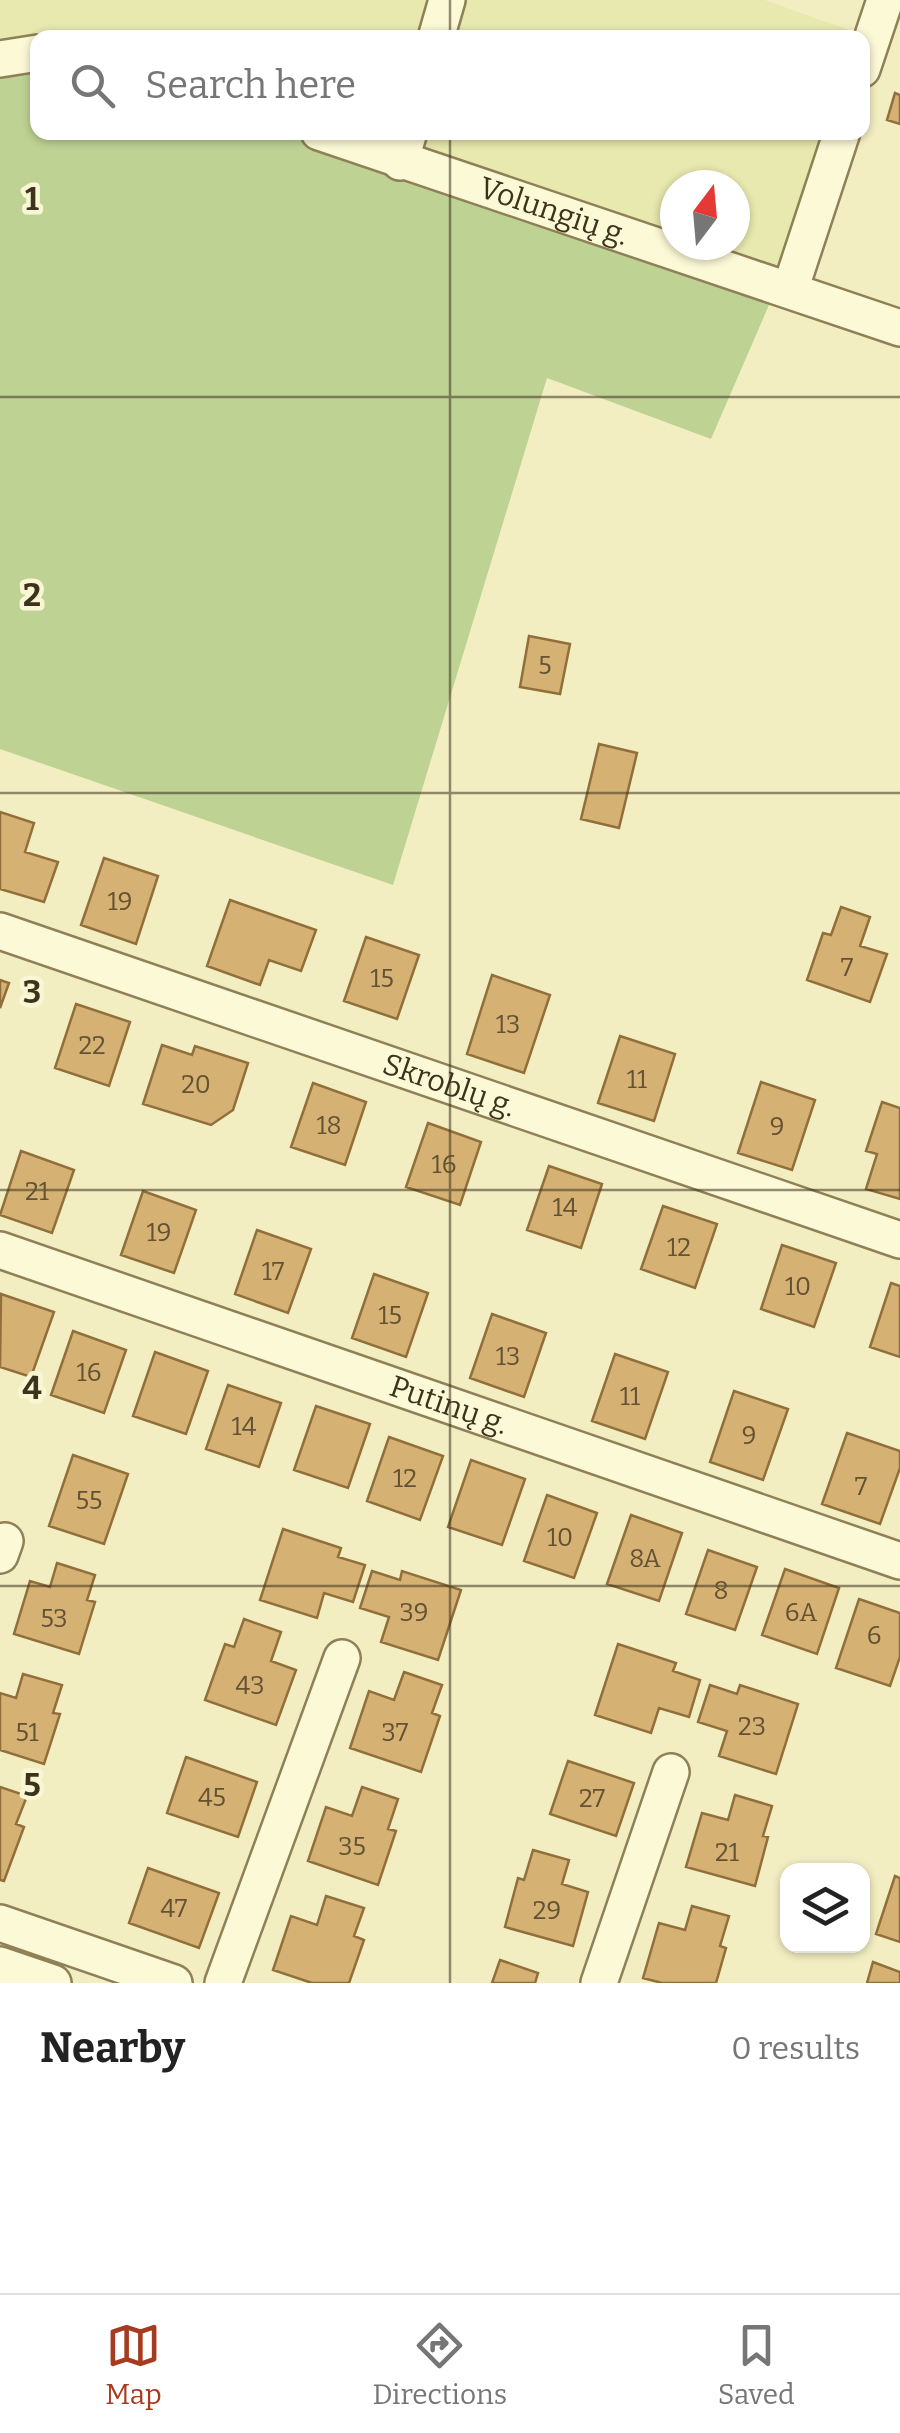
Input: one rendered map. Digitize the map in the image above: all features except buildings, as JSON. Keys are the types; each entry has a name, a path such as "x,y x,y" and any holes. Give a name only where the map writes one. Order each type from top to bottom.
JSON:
{"street":[{"path":"438,30 447,0"},
{"path":"870,45 885,0"},
{"path":"0,58 30,54"},
{"name":"Volungių g.","path":"364,140 404,147 900,328"},
{"path":"790,290 839,140"},
{"name":"Skroblų g.","path":"0,930 900,1240"},
{"name":"Putinų g.","path":"0,1250 900,1561"},
{"path":"223,1983 342,1658"},
{"path":"598,1983 671,1772"},
{"path":"0,1923 174,1983"},
{"path":"0,1965 53,1983"}],"green space":[{"path":"0,0 765,0 848,30 30,30 30,38 0,45"},
{"path":"30,67 30,140 305,140 772,298 711,439 547,378 393,885 0,749 0,70"},
{"path":"386,140 821,140 782,269 750,258 750,170 660,170 660,229"}]}
